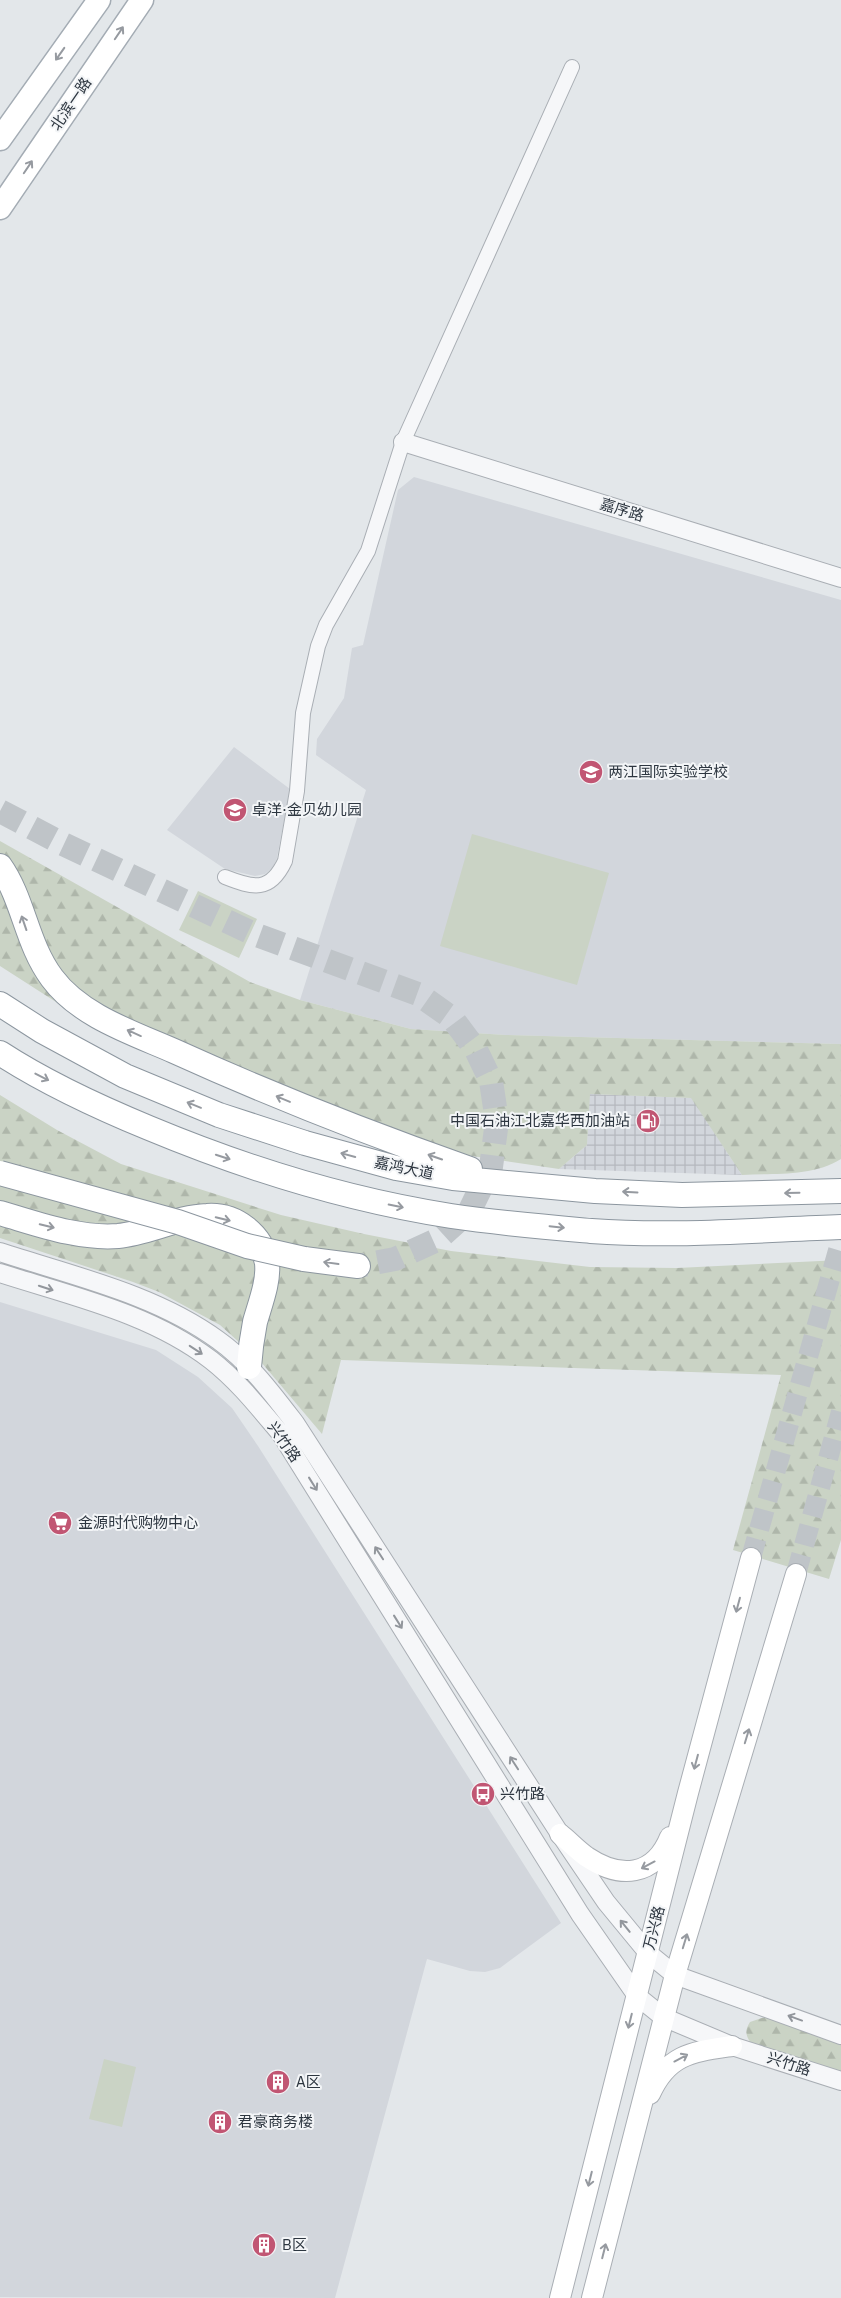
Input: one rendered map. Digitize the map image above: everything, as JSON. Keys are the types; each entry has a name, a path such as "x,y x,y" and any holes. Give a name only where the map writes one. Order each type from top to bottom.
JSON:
{"highway":[{"path":"0,866 9,879 32,945 53,979 78,1004 115,1025 320,1114 514,1184"},
{"name":"嘉鸿大道","path":"0,1004 42,1031 125,1076 219,1115 305,1144 396,1168 453,1178 514,1184 682,1195 836,1189"},
{"path":"6,1059 109,1111 206,1151 295,1180 394,1205 452,1216 592,1231 678,1234 841,1227"},
{"path":"0,1173 178,1222 246,1246"},
{"path":"0,1188 60,1207 175,1236 246,1246 304,1259 358,1266"},
{"path":"0,1213 80,1235 119,1236 207,1216 224,1218 240,1224 251,1232 261,1245 267,1264 265,1284 252,1336 248,1367"}],"main road":[{"path":"0,138 99,0"},
{"name":"北滨一路","path":"0,208 142,0"},
{"name":"万兴路","path":"560,2298 688,1794 751,1558"},
{"path":"592,2298 675,1975 796,1574"},
{"path":"560,1834 587,1857 605,1866 625,1871 643,1868 660,1858 688,1794"},
{"path":"635,2126 656,2079 675,2060 692,2052 732,2046"}],"street":[{"path":"225,877 253,886 264,885 273,880 285,861 297,791 303,712 318,646 326,625 368,551 403,442 572,67"},
{"name":"嘉序路","path":"403,442 841,578"},
{"name":"兴竹路","path":"0,1252 131,1295 179,1316 218,1340 248,1367 267,1386 295,1423 560,1834 606,1902 648,1952 675,1975 841,2035"},
{"name":"兴竹路","path":"0,1273 127,1314 167,1332 210,1359 245,1390 281,1434 580,1914 637,1996 664,2017 732,2046 841,2081"}],"shaded area":[{"name":"两江国际实验学校","path":"414,477 841,600 841,1044 506,1035 411,1029 300,1000 366,790 316,755 317,739 344,698 352,648 363,645 398,490"},
{"name":"卓洋·金贝幼儿园","path":"234,747 290,789 277,858 273,867 265,874 255,876 225,869 167,830"},
{"name":"中国石油江北嘉华西加油站","path":"589,1094 692,1098 742,1175 559,1169 587,1145"},
{"path":"0,1302 156,1350 198,1377 232,1408 561,1923 500,1968 485,1972 470,1971 427,1959 335,2298 0,2297"}],"green space":[{"path":"472,834 609,873 577,985 440,946"},
{"path":"0,841 250,982 300,1000 411,1029 506,1035 841,1044 841,1159 830,1165 806,1171 742,1175 691,1098 590,1094 587,1145 559,1169 472,1156 432,1147 81,1018 0,966"},
{"path":"198,891 257,919 239,958 179,930"},
{"path":"0,1095 57,1130 121,1164 281,1215 364,1234 451,1251 590,1267 677,1268 841,1260 841,1540 829,1579 733,1550 781,1375 341,1360 322,1434 261,1362 220,1325 159,1292 0,1238"},
{"path":"765,2017 841,2043 841,2072 751,2043 747,2035 748,2025 750,2022"},
{"path":"104,2059 136,2067 122,2127 89,2119"}],"tunnel":[{"path":"0,811 59,842 254,934 418,994 452,1018 476,1050 491,1081 497,1121 491,1167 470,1210 437,1240 395,1259 358,1266"},
{"path":"751,1558 841,1240"},
{"path":"796,1574 841,1412"}],"place":[{"name":"两江国际实验学校","path":"591,772"},
{"name":"卓洋·金贝幼儿园","path":"235,810"},
{"name":"中国石油江北嘉华西加油站","path":"648,1121"},
{"name":"金源时代购物中心","path":"60,1523"},
{"name":"兴竹路","path":"483,1794"},
{"name":"A区","path":"278,2082"},
{"name":"君豪商务楼","path":"220,2122"},
{"name":"B区","path":"264,2245"}]}
